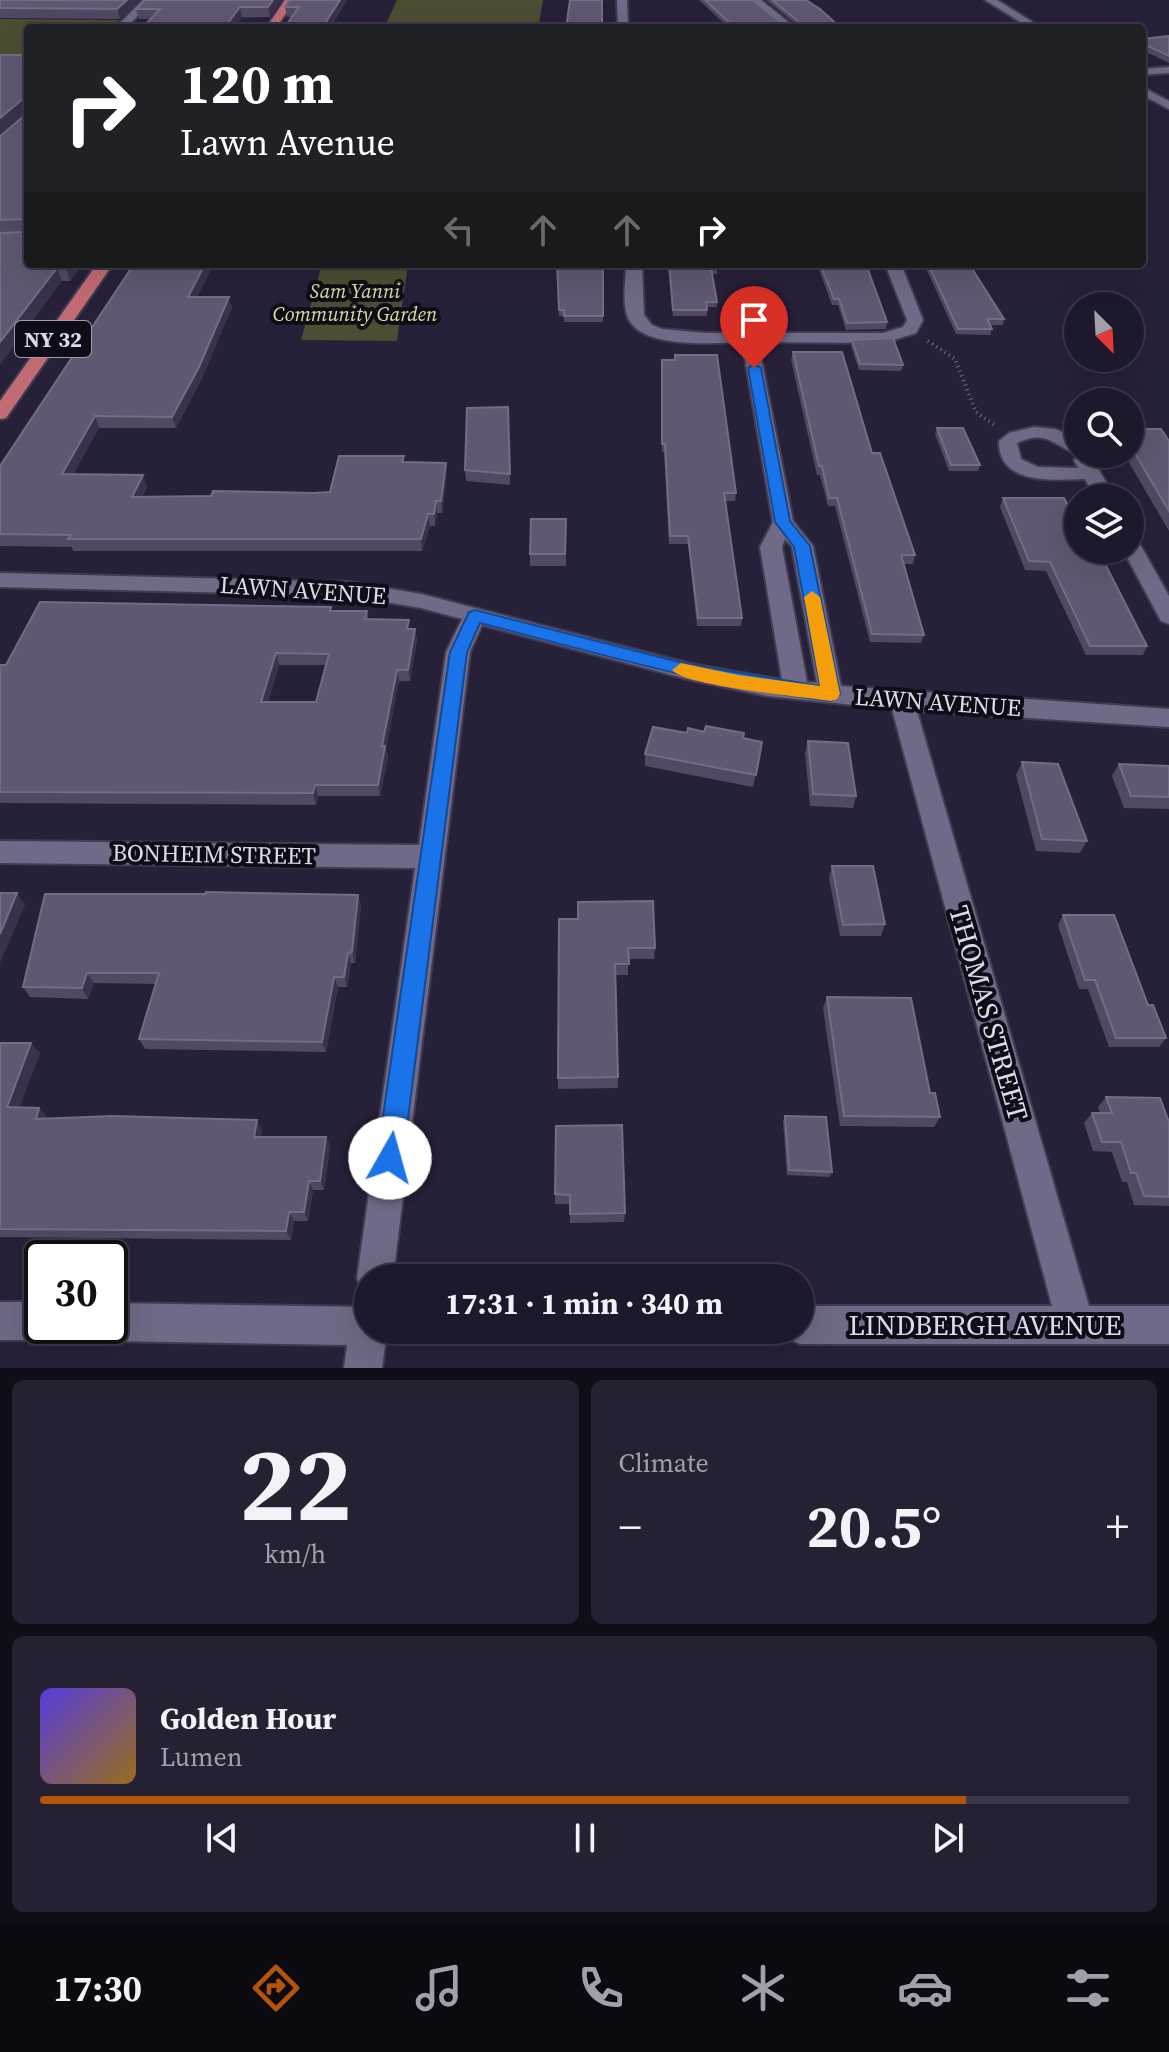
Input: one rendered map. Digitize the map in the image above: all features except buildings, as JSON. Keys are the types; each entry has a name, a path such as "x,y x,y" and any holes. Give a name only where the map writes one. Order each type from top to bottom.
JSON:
{"main road":[{"path":"274,24 290,0"},
{"name":"NY 32","path":"0,414 102,268"}],"street":[{"path":"124,24 148,0 163,0"},
{"path":"622,0 623,24"},
{"path":"755,0 786,24"},
{"path":"990,0 1030,24"},
{"path":"1146,72 1169,70"},
{"path":"1146,92 1169,106"},
{"path":"634,268 636,314 647,328 676,337 884,338 910,330 915,323 915,316 895,268"},
{"path":"749,337 783,522 802,546 831,694"},
{"path":"1064,438 1058,435 1014,437 1006,447 1013,463 1023,470 1036,473 1092,473"},
{"path":"1089,468 1098,484"},
{"path":"783,522 771,547 796,690"},
{"path":"1141,564 1169,616"},
{"name":"LAWN AVENUE","path":"0,580 329,587 421,601 691,672 796,690 902,701 1169,718"},
{"path":"377,1264 459,647 475,616"},
{"name":"THOMAS STREET","path":"902,701 1076,1325"},
{"name":"BONHEIM STREET","path":"0,852 429,857"},
{"path":"0,1321 24,1321"},
{"path":"128,1322 354,1328"},
{"name":"LINDBERGH AVENUE","path":"814,1325 1169,1325"},
{"path":"363,1368 366,1344"}],"path":[{"path":"910,330 954,358 976,412 1014,437"}],"green space":[{"path":"397,0 543,0 539,24 386,24"},
{"path":"0,19 119,20 114,24 24,24 24,57 0,57"},
{"name":"Sam Yanni Community Garden","path":"321,268 407,268 397,341 301,340"}],"slow traffic":[{"path":"681,670 767,687 831,694 812,597"}],"route":[{"path":"390,1158 458,652 475,616 691,672 767,687 831,694 802,546 783,522 754,368"}]}
